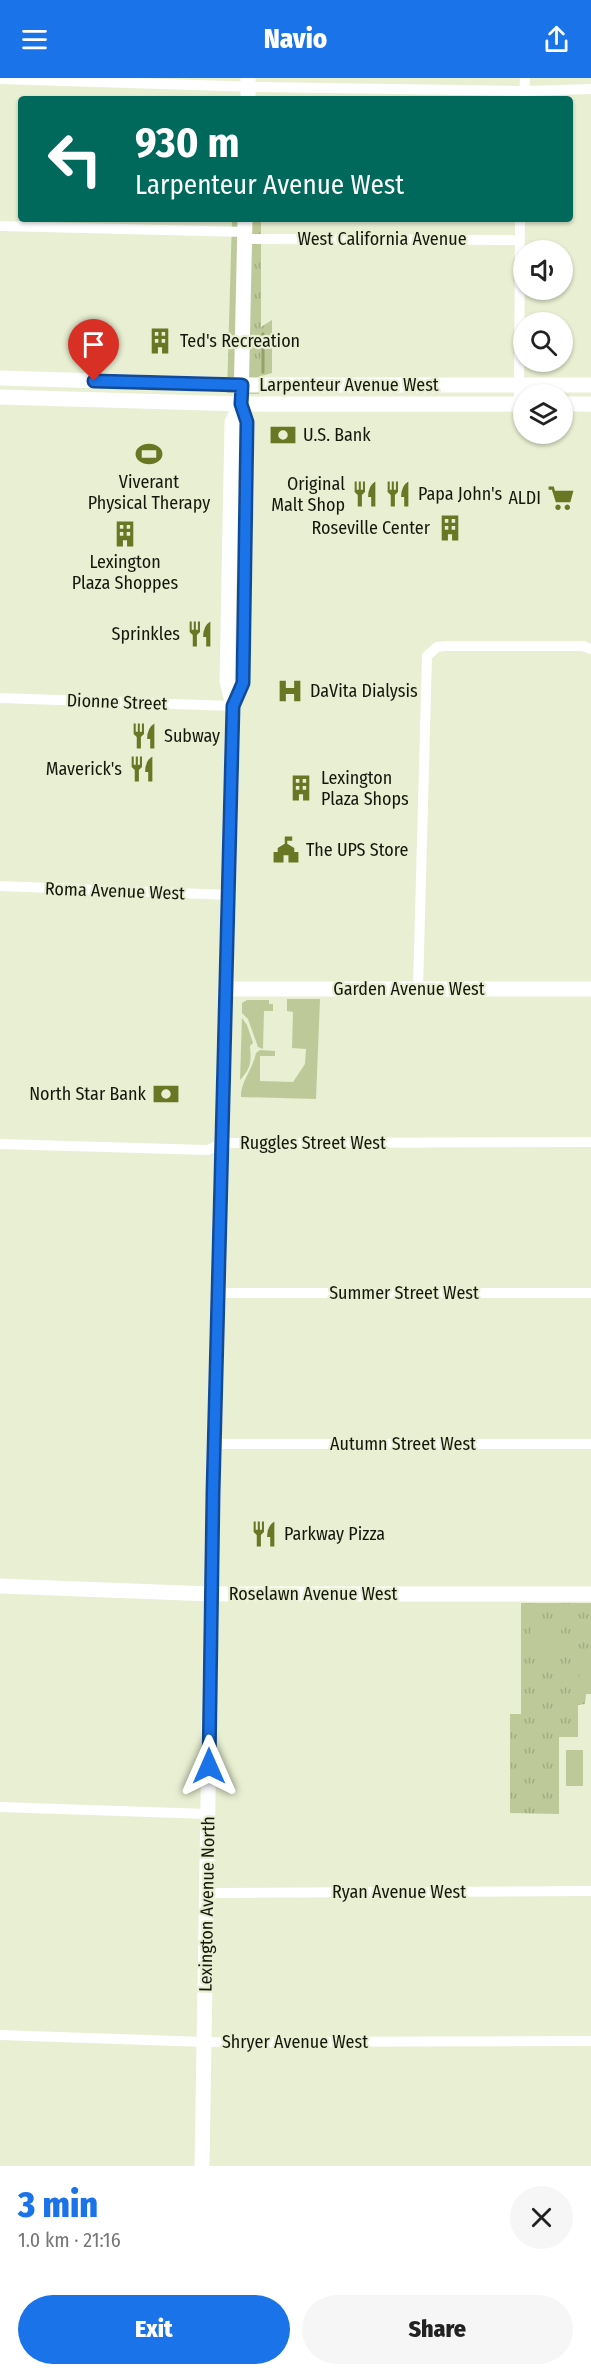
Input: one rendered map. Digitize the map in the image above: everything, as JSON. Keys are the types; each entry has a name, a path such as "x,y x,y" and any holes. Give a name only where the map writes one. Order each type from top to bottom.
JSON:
{"main road":[{"name":"Lexington Avenue North","path":"202,2166 206,2042 214,1444 230,895 233,706 243,683 247,422 241,404 245,230"},
{"name":"Larpenteur Avenue West","path":"0,378 242,385 513,385"},
{"name":"Larpenteur Avenue West","path":"573,385 591,385"},
{"name":"Larpenteur Avenue West","path":"0,397 241,404 513,404"},
{"path":"573,404 591,404"},
{"name":"Garden Avenue West","path":"227,989 591,989"},
{"name":"Roselawn Avenue West","path":"0,1586 212,1594 591,1594"}],"street":[{"path":"524,95 525,78"},
{"path":"0,79 524,95 591,89"},
{"path":"520,222 520,240"},
{"name":"West California Avenue","path":"0,226 245,230 520,240"},
{"path":"518,384 519,300"},
{"path":"418,989 426,663 432,650 445,646 583,646 591,649"},
{"name":"Dionne Street","path":"0,698 233,706"},
{"name":"Roma Avenue West","path":"0,886 230,895"},
{"name":"Ruggles Street West","path":"0,1144 208,1150 223,1143 591,1142"},
{"name":"Summer Street West","path":"218,1293 591,1293"},
{"name":"Autumn Street West","path":"214,1444 591,1444"},
{"path":"0,1807 209,1814"},
{"name":"Ryan Avenue West","path":"207,1893 591,1891"},
{"name":"Shryer Avenue West","path":"0,2035 206,2042 591,2041"}],"green space":[{"path":"232,222 261,222 261,327 272,320 272,373 261,376 259,394 227,393"},
{"path":"287,999 320,999 316,1099 241,1097 241,1091 256,1053 260,1050 275,1051 275,1056 260,1056 260,1081 293,1082 305,1064 306,1049 292,1048 293,1012 287,1011"},
{"path":"247,1000 269,1000 269,1004 273,1004 273,1011 264,1011 263,1049 258,1047 248,1019 242,1013 242,1003"},
{"path":"242,1018 253,1043 250,1046 249,1067 240,1080"},
{"path":"521,1603 591,1603 591,1694 586,1694 585,1704 578,1705 578,1737 559,1737 559,1814 510,1813 510,1714 521,1714"},
{"path":"531,1625 562,1626 556,1644 542,1652 529,1653"},
{"path":"580,1652 591,1652 591,1685 579,1685"},
{"path":"566,1750 583,1750 583,1786 566,1786"}],"waterway":[{"path":"263,334 263,372"}],"place":[{"name":"Ted's Recreation","path":"160,341"},
{"name":"U.S. Bank","path":"283,435"},
{"name":"Viverant Physical Therapy","path":"149,454"},
{"name":"Original Malt Shop","path":"365,494"},
{"name":"Papa John's","path":"398,494"},
{"name":"ALDI","path":"561,498"},
{"name":"Roseville Center","path":"450,528"},
{"name":"Lexington Plaza Shoppes","path":"125,534"},
{"name":"Sprinkles","path":"200,634"},
{"name":"DaVita Dialysis","path":"290,691"},
{"name":"Subway","path":"144,736"},
{"name":"Maverick's","path":"142,769"},
{"name":"Lexington Plaza Shops","path":"301,788"},
{"name":"The UPS Store","path":"286,850"},
{"name":"North Star Bank","path":"166,1094"},
{"name":"Parkway Pizza","path":"264,1534"}],"route":[{"path":"94,381 242,385 241,404 247,422 243,683 233,706 229,938 213,1493 209,1766"}]}
